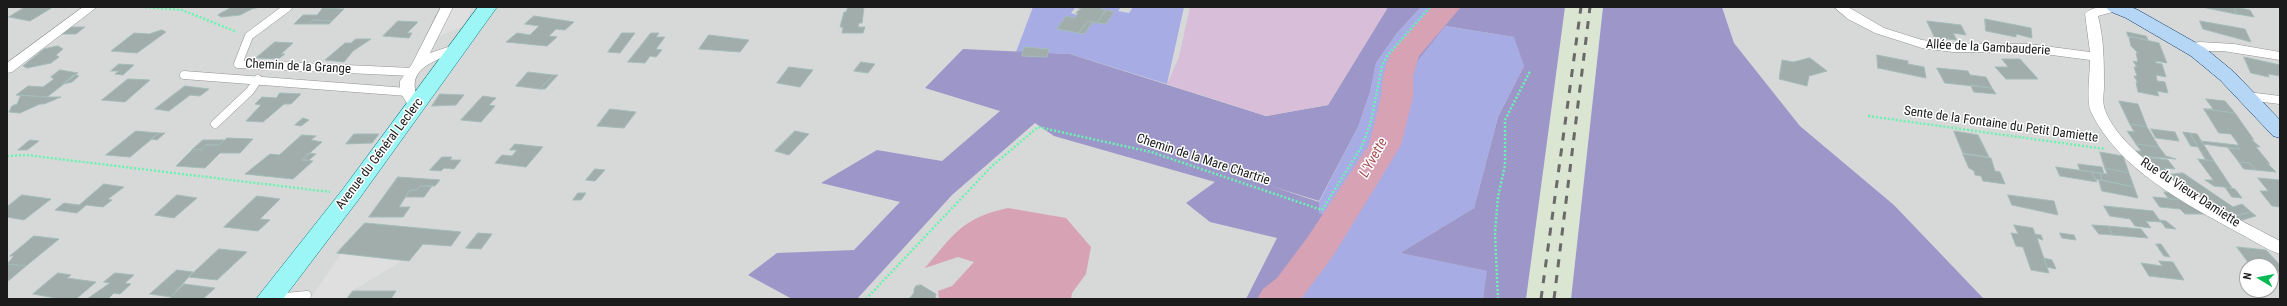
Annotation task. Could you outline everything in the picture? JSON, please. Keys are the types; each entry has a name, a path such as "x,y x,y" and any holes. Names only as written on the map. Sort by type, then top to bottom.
{"main road":[{"name":"Avenue du Général Leclerc","path":"270,299 351,194 412,99 460,47 488,7"}],"street":[{"path":"7,69 91,7"},
{"path":"412,99 407,82 447,7"},
{"name":"Allée de la Gambauderie","path":"1840,7 1854,17 1888,36 1917,44 1953,48 2022,47 2096,57"},
{"path":"2115,7 2132,14 2188,47 2213,64 2280,132"},
{"name":"Rue du Vieux Damiette","path":"2115,7 2091,14 2096,31 2097,110 2112,136 2152,171 2223,217 2280,248"},
{"path":"2188,47 2213,45 2231,46 2280,56"},
{"name":"Chemin de la Grange","path":"415,68 460,47"}],"lane":[{"path":"249,36 288,7"},
{"name":"Chemin de la Grange","path":"249,36 238,64 415,68"},
{"path":"184,74 258,79 412,99"},
{"path":"215,124 250,91 258,79"},
{"path":"2246,96 2280,100"},
{"path":"270,299 307,295"}],"path":[{"path":"145,7 182,10 249,36"},
{"name":"Chemin de la Mare Chartrie","path":"866,299 986,172 1038,127 1150,152 1322,210 1362,146 1371,121 1382,66 1387,56 1430,7"},
{"path":"1498,299 1495,233 1498,197 1505,165 1505,120 1530,71"},
{"name":"Sente de la Fontaine du Petit Damiette","path":"1868,116 2131,153"},
{"path":"7,156 26,155 351,194"}],"shaded area":[{"path":"7,7 1565,7 1526,299 7,299"},
{"path":"452,7 472,7 464,26 439,36"},
{"path":"1033,7 1083,7 1082,9 1075,8 1071,13 1077,15 1075,18 1066,16 1058,29 1084,34 1093,22 1106,24 1114,12 1101,9 1102,7 1121,7 1118,11 1129,13 1133,7 1184,7 1167,84 1070,54 1048,53 1049,49 1024,47 1023,52 1016,52"},
{"path":"1190,7 1388,7 1328,105 1266,116 1167,84 1179,57"},
{"path":"1388,7 1421,7 1397,33 1376,63 1370,92 1358,127 1319,201 1268,185 1319,202 1319,213 1339,217 1385,145 1397,97 1398,76 1405,54 1447,7 1565,7 1526,299 1483,299 1487,271 1400,253 1474,208 1498,117 1524,66 1514,37 1445,26 1413,67 1390,150 1348,216 1322,271 1300,299 1246,299 1277,238 1210,222 1186,203 1215,182 1054,136 1035,123 952,195 857,299 792,299 748,275 777,253 854,250 900,202 821,183 877,150 942,161 1000,111 925,88 963,49 1070,54 1266,116 1328,105"},
{"path":"1421,7 1447,7 1398,76 1397,97 1385,145 1339,217 1319,213 1319,202 1358,127 1370,92 1376,63 1397,33"},
{"path":"1565,7 1603,7 1571,299 1526,299"},
{"path":"1603,7 1722,7 1734,43 1800,126 1894,205 1984,299 1571,299"},
{"path":"1722,7 2280,7 2280,299 1984,299 1894,205 1800,126 1734,43"},
{"path":"1444,26 1515,37 1524,66 1498,117 1474,208 1400,253 1488,271 1483,299 1300,299 1322,271 1348,216 1390,150 1413,67"},
{"path":"1008,208 1066,218 1091,247 1086,274 1072,293 1071,299 939,299 938,291 952,286 974,262 958,257 925,268 952,237 969,222 992,212"},
{"path":"341,254 402,261 350,292 345,299 310,299"}],"building":[{"path":"25,7 53,7 30,21 9,17"},
{"path":"232,7 260,7 240,15 221,17 218,15"},
{"path":"848,7 864,7 862,23 859,23 858,27 865,27 863,33 842,33 843,27 840,27 844,12 846,12"},
{"path":"1083,7 1102,7 1101,9 1106,10 1097,23 1088,21 1079,33 1057,29 1066,16 1075,18 1078,13 1076,13"},
{"path":"2202,7 2234,7 2237,14"},
{"path":"2234,7 2250,10 2254,17 2237,14"},
{"path":"323,8 344,9 332,21 313,20 309,24 294,24 303,15 317,15"},
{"path":"1106,10 1114,12 1106,24 1097,23"},
{"path":"534,16 574,22 565,30 556,29 549,36 557,37 547,46 506,42 517,33 530,35 539,26 525,24"},
{"path":"1985,19 2031,28 2032,38 2016,34 2016,37 1986,31"},
{"path":"313,20 332,21 329,24 309,24"},
{"path":"398,21 418,22 407,33 412,33 409,38 383,36"},
{"path":"1088,21 1093,22 1084,34 1079,33"},
{"path":"1927,21 1961,25 1966,35 1953,33 1957,40 1935,38"},
{"path":"2200,21 2245,29 2251,42 2203,29"},
{"path":"71,27 85,27 76,34 63,34"},
{"path":"162,30 166,32 137,53 111,51 134,33 149,34"},
{"path":"2127,32 2146,36 2148,40 2128,36"},
{"path":"622,33 635,33 620,53 608,52"},
{"path":"651,33 659,33 656,37 665,37 656,49 662,50 656,57 650,56 645,63 628,62"},
{"path":"709,35 749,40 740,52 699,49"},
{"path":"2128,36 2159,43 2167,63 2156,61 2156,63 2162,64 2166,77 2156,75 2157,81 2165,82 2168,93 2157,91 2159,96 2138,92 2136,82 2138,83 2134,76 2137,76 2134,67 2137,67 2133,61 2138,62 2136,53 2138,53 2131,46 2129,37 2131,38"},
{"path":"356,39 371,39 353,51 344,62 325,60 345,43 351,43"},
{"path":"275,42 293,43 281,54 285,54 278,59 256,58"},
{"path":"58,46 63,49 56,55 59,57 51,63 27,68 23,66 44,49"},
{"path":"1024,47 1049,49 1047,57 1022,56"},
{"path":"1877,55 1908,61 1908,64 1924,67 1926,78 1878,68"},
{"path":"2244,57 2280,65 2280,76 2268,74 2269,77 2251,73"},
{"path":"1810,58 1827,71 1809,76 1807,86 1779,79 1782,60 1793,62"},
{"path":"2002,59 2020,59 2038,79 2006,79 1995,67 2008,67"},
{"path":"861,62 875,64 868,73 854,71"},
{"path":"119,64 134,65 123,75 115,74 119,71 111,71"},
{"path":"789,67 813,70 800,87 777,83"},
{"path":"1937,68 1968,71 1970,75 1986,77 1992,88 1945,83"},
{"path":"60,70 78,73 47,97 16,95 28,86 43,87 54,79 51,77"},
{"path":"528,72 553,75 540,89 516,86"},
{"path":"74,75 79,76 72,82 63,84"},
{"path":"553,75 558,75 545,89 540,89"},
{"path":"128,79 150,80 125,102 102,100"},
{"path":"1971,85 1992,88 1996,94 1974,92"},
{"path":"185,86 209,89 200,96 190,95 169,111 155,109"},
{"path":"280,93 301,94 291,104 284,104 263,122 246,121 261,105 255,104 262,97 276,98"},
{"path":"440,94 464,95 456,105 432,106"},
{"path":"21,95 61,97 20,113 9,112 12,106 17,104"},
{"path":"483,96 496,98 489,105 495,106 481,122 461,120"},
{"path":"2206,99 2225,101 2235,113 2204,109 2213,109"},
{"path":"2119,101 2138,104 2147,127 2130,124"},
{"path":"610,109 636,112 624,128 597,126"},
{"path":"2204,109 2235,113 2254,140 2251,139 2260,147 2256,147 2270,164 2267,163 2276,172 2255,170 2250,163 2239,162 2228,148 2240,149 2236,145 2239,145 2231,134 2219,133"},
{"path":"303,118 309,120 301,126 295,125"},
{"path":"2130,124 2147,127 2159,147 2136,144 2127,131 2134,132"},
{"path":"2151,129 2175,132 2179,141 2156,138"},
{"path":"136,131 159,133 130,157 106,155"},
{"path":"795,131 809,134 789,155 775,151"},
{"path":"1954,131 1978,135 1989,157 1963,153"},
{"path":"2183,132 2190,133 2198,147 2191,146"},
{"path":"159,133 165,133 157,140 151,139"},
{"path":"2190,133 2197,134 2214,161 2206,160"},
{"path":"354,134 379,134 372,143 346,144"},
{"path":"302,135 316,136 311,140 322,142 302,160 313,161 293,179 245,174 270,154 279,155"},
{"path":"227,138 253,139 240,153 220,153 205,168 176,166 193,149 201,150 206,145 219,145"},
{"path":"30,140 39,141 27,150 18,150"},
{"path":"203,140 224,140 219,145 206,145 201,150 193,149"},
{"path":"2201,141 2236,145 2240,149 2203,144"},
{"path":"515,144 543,147 526,167 495,163 502,155 512,156 517,150 510,150"},
{"path":"2136,144 2159,147 2166,156 2176,159 2139,156 2136,151 2141,151"},
{"path":"2100,152 2123,156 2129,173 2105,168"},
{"path":"309,153 316,154 309,160 302,160"},
{"path":"1963,154 1991,158 1995,171 2000,172 2005,184 1983,181 1981,176 1975,175 1974,171 1969,168"},
{"path":"2138,156 2168,160 2175,169 2164,168 2166,170 2156,170"},
{"path":"442,157 452,157 450,160 461,160 454,169 444,168 441,171 430,170"},
{"path":"2198,159 2214,161 2232,188 2214,186 2205,180 2213,180"},
{"path":"2239,162 2250,163 2255,170 2244,169"},
{"path":"2078,164 2102,167 2104,174 2080,170"},
{"path":"2056,167 2092,172 2097,182 2060,176"},
{"path":"2105,168 2129,173 2134,187 2102,180 2100,173 2107,174"},
{"path":"595,169 605,170 595,181 586,180"},
{"path":"2092,172 2100,173 2102,180 2095,179"},
{"path":"2183,173 2233,207 2242,204 2251,212 2233,217 2224,211 2222,212 2167,175"},
{"path":"398,177 440,180 435,186 420,186 417,190 410,190 399,207 410,207 403,217 369,217"},
{"path":"2258,178 2280,180 2280,207 2272,206 2260,191 2268,191"},
{"path":"2099,180 2134,187 2138,198 2102,191"},
{"path":"104,184 124,187 108,199 112,200 103,207 86,205 77,213 55,210 64,203 79,205"},
{"path":"420,186 432,186 424,197 405,197 410,190 417,190"},
{"path":"2225,187 2235,189 2242,198 2232,197"},
{"path":"2164,192 2177,193 2187,200 2169,199"},
{"path":"578,193 586,193 581,200 573,200"},
{"path":"22,195 51,199 24,220 7,217 7,207"},
{"path":"177,195 197,198 174,218 155,215"},
{"path":"2008,195 2054,201 2058,215 2012,205"},
{"path":"257,196 280,199 260,219 270,220 258,231 224,227"},
{"path":"2153,197 2187,200 2208,214 2185,214 2180,209 2160,207"},
{"path":"2104,206 2153,211 2161,222 2146,221 2151,228 2135,226 2130,219 2110,216"},
{"path":"2251,212 2256,216 2239,221 2233,217"},
{"path":"2160,220 2166,221 2176,229 2166,228"},
{"path":"365,223 461,232 451,246 423,244 409,261 337,253"},
{"path":"2014,225 2033,228 2035,234 2041,235 2043,240 2037,238 2049,273 2031,270 2023,247 2016,246 2011,233 2018,234"},
{"path":"2092,225 2108,226 2113,235 2099,234"},
{"path":"2108,226 2141,229 2148,238 2113,235"},
{"path":"478,233 492,234 481,249 466,248"},
{"path":"2060,233 2074,235 2076,240 2062,238"},
{"path":"34,236 59,239 26,266 7,264 14,256 10,256"},
{"path":"2156,244 2161,244 2170,257 2164,256"},
{"path":"2237,247 2266,250 2273,258 2245,258"},
{"path":"219,249 247,252 217,280 189,277"},
{"path":"2044,258 2052,260 2056,269 2047,267"},
{"path":"2159,261 2173,262 2184,280 2149,276 2141,263 2162,266"},
{"path":"7,264 26,266 7,282"},
{"path":"177,270 193,272 171,297 150,294"},
{"path":"58,273 71,275 67,278 96,282 76,299 61,299 33,294"},
{"path":"115,273 134,275 125,283 131,284 120,294 114,293 108,299 87,299 110,283 104,282"},
{"path":"184,284 215,288 203,299 169,299"},
{"path":"921,285 936,294 935,299 909,299 914,293 916,286"},
{"path":"353,291 396,291 391,299 347,299"}],"waterway":[{"name":"L'Yvette","path":"1276,299 1290,287 1320,247 1385,145 1397,97 1398,76 1405,54 1447,7"}],"railway":[{"path":"1541,299 1581,7"},
{"path":"1554,299 1590,7"}]}
